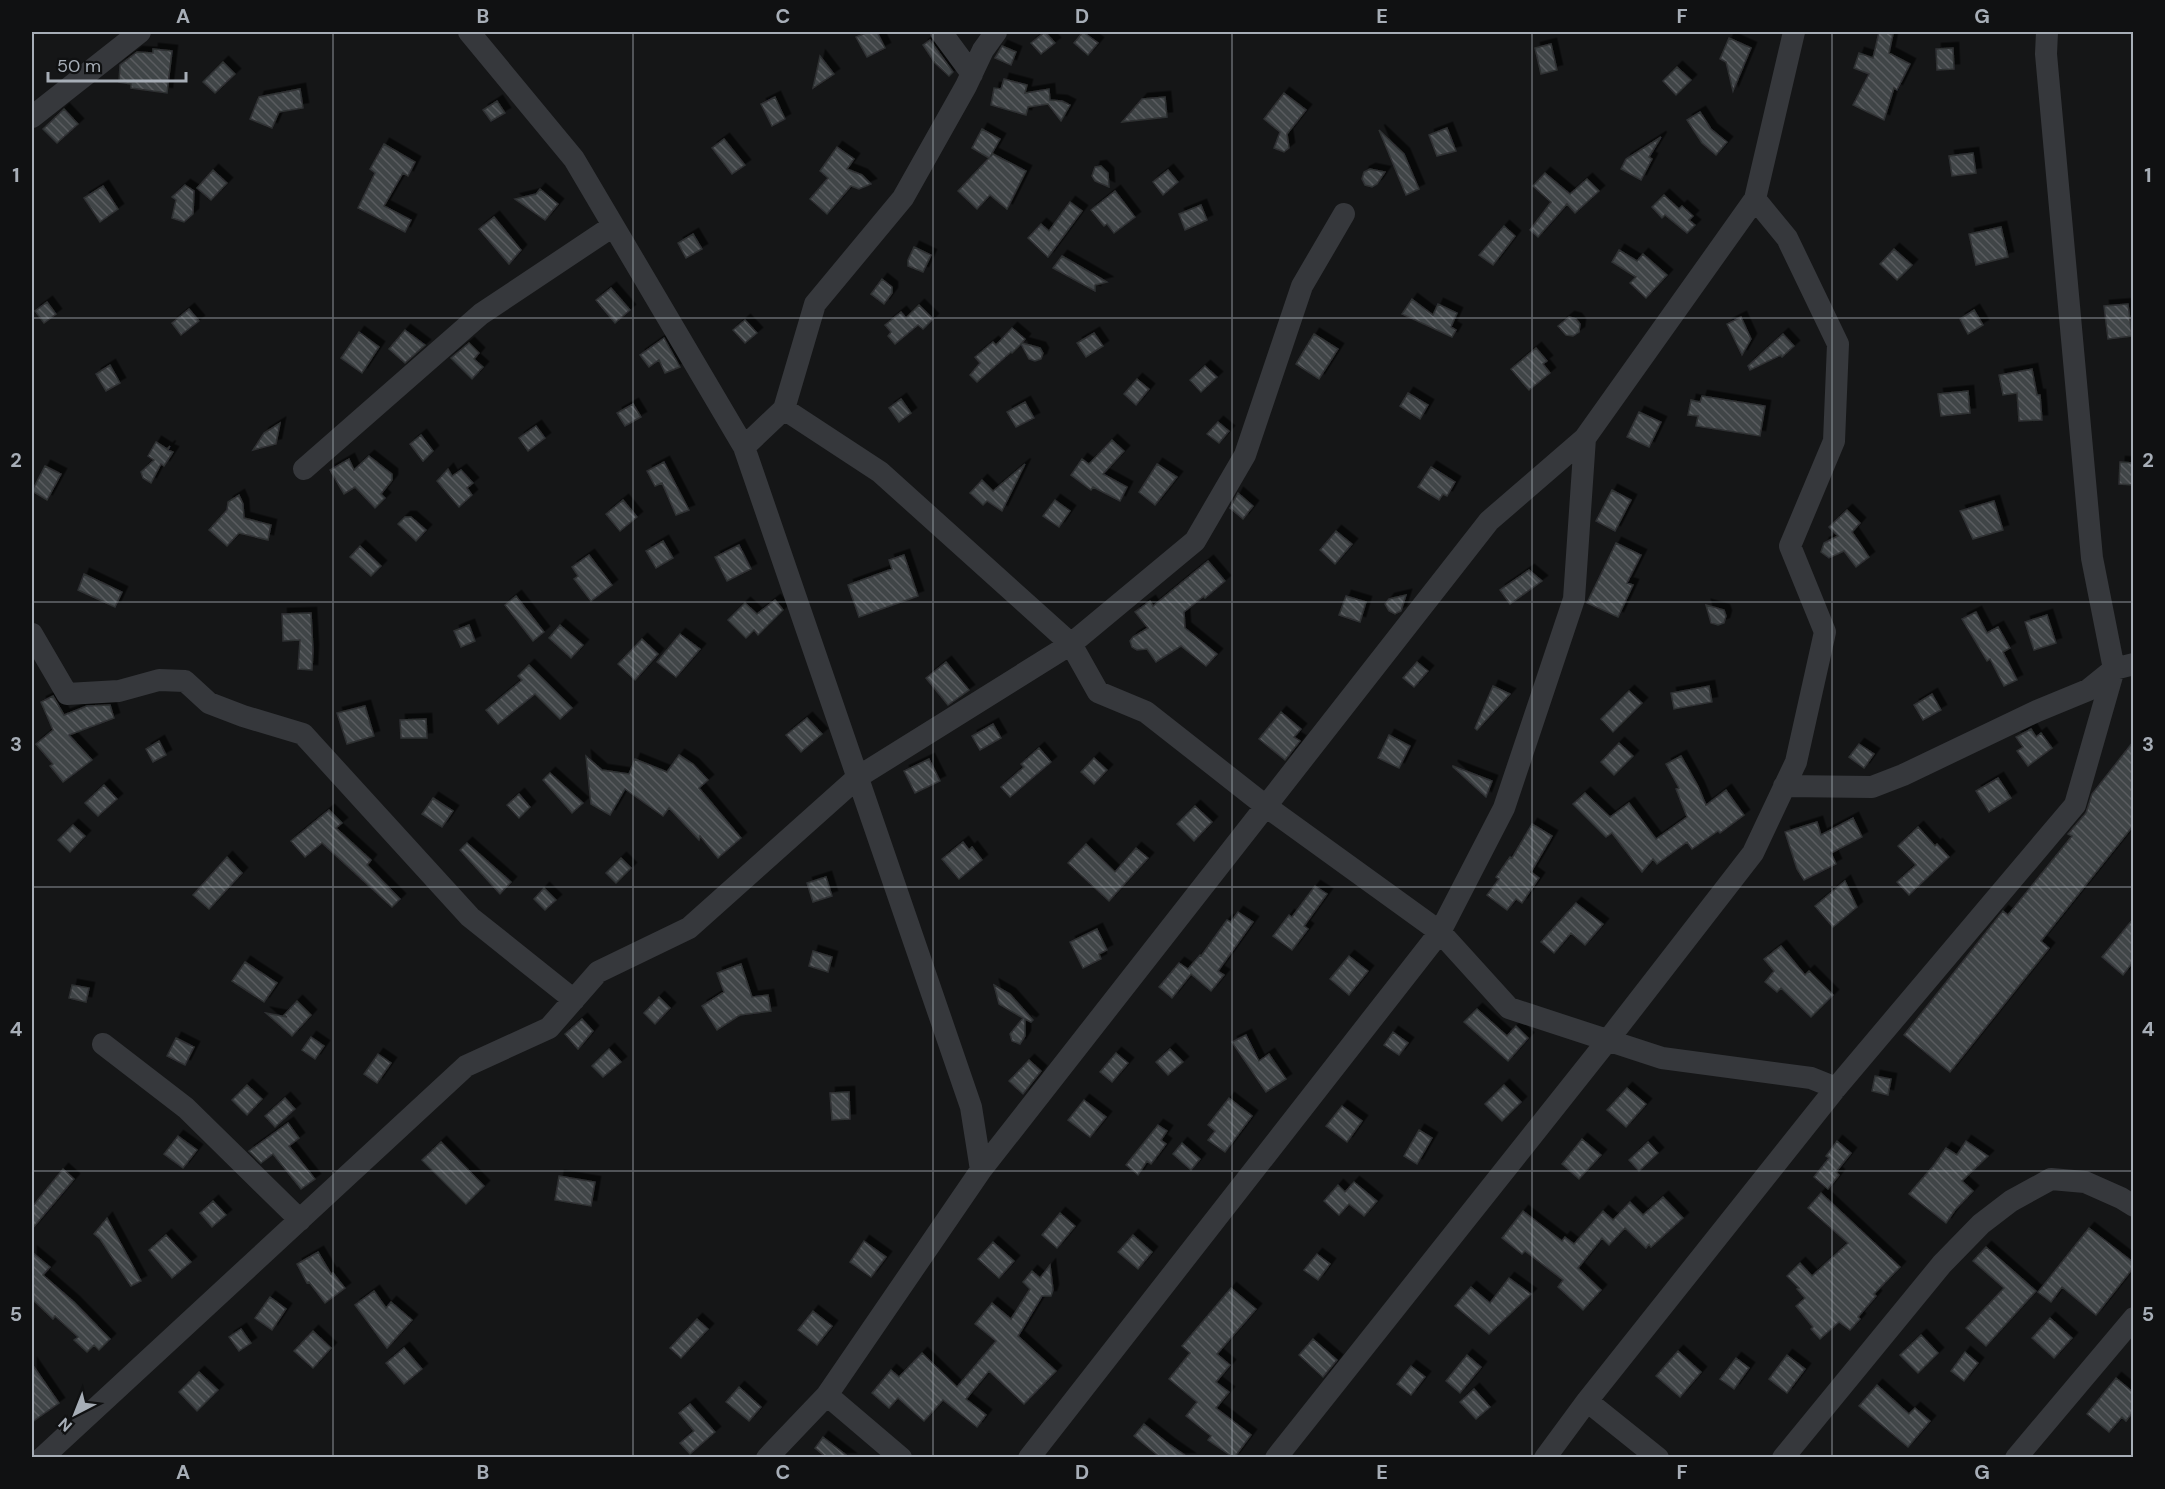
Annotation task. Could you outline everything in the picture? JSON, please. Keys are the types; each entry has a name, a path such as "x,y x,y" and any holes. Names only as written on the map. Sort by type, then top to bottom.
{"street":[{"path":"32,117 140,32"},
{"path":"469,32 574,159 744,447 971,1107 981,1170"},
{"path":"941,32 972,74"},
{"path":"744,447 784,409 815,304 903,198 983,50 996,32"},
{"path":"768,1458 827,1395 981,1170 1489,521 1585,438 1755,199 1794,32"},
{"path":"1545,1458 1587,1401 1836,1088 2075,805 2124,666 2092,558 2046,54 2047,32"},
{"path":"1276,1458 1608,1040 1753,853 1796,762 1825,632 1790,546 1834,441 1838,344 1787,238 1755,199"},
{"path":"42,1458 466,1066 549,1028 598,972 689,928 858,777 1071,644 1195,541 1245,455 1302,286 1344,214"},
{"path":"304,469 481,314 613,226"},
{"path":"784,409 880,472 1071,644 1098,692 1146,712 1267,807 1440,932 1509,1008 1662,1058 1811,1078 1836,1088"},
{"path":"1029,1458 1440,932 1504,808 1574,599 1585,438"},
{"path":"32,634 67,694 119,691 159,680 185,681 209,703 303,734 470,917 574,1000"},
{"path":"1784,786 1872,787 2088,690 2124,666"},
{"path":"103,1044 186,1108 300,1220"},
{"path":"1783,1458 1942,1264 1981,1224 2011,1201 2051,1179 2085,1182 2133,1206"},
{"path":"2016,1458 2133,1318"},
{"path":"827,1395 901,1458"},
{"path":"1587,1401 1658,1458"}],"building":[{"path":"868,32 877,32 885,48 867,57 856,37"},
{"path":"1045,32 1055,43 1041,54 1031,43"},
{"path":"1083,32 1098,43 1088,55 1074,43"},
{"path":"1879,32 1893,34 1889,53 1910,64 1897,90 1894,88 1884,120 1853,105 1869,74 1854,68 1859,53 1873,58"},
{"path":"1729,38 1751,48 1733,91 1726,62 1720,59"},
{"path":"930,40 953,72 949,76 935,63 923,45"},
{"path":"1551,44 1557,70 1541,74 1535,48"},
{"path":"1002,46 1016,52 1011,65 995,58"},
{"path":"1953,48 1954,69 1937,70 1936,49"},
{"path":"153,49 172,51 167,93 131,88 131,84 119,82 120,65 137,52 153,53"},
{"path":"820,56 834,74 813,88"},
{"path":"223,62 235,74 215,93 203,82"},
{"path":"1677,67 1691,80 1676,95 1663,81"},
{"path":"1004,79 1027,85 1025,93 1049,89 1050,100 1062,101 1070,105 1061,121 1048,104 1028,107 1026,115 991,105 994,88 1001,89"},
{"path":"300,89 303,108 279,112 272,128 250,119 259,97"},
{"path":"1284,93 1306,110 1287,134 1289,148 1284,152 1274,148 1280,132 1264,119"},
{"path":"775,97 785,119 772,126 761,104"},
{"path":"1165,97 1167,117 1122,122 1142,99"},
{"path":"497,101 505,113 491,121 483,110"},
{"path":"64,109 78,124 57,143 43,129"},
{"path":"1700,112 1711,129 1727,142 1716,155 1702,143 1687,120"},
{"path":"1447,128 1456,151 1437,156 1429,135"},
{"path":"982,129 1000,139 990,157 993,154 1026,171 1007,209 990,195 977,209 958,191 989,158 972,148"},
{"path":"1379,130 1404,154 1419,189 1406,195"},
{"path":"1661,137 1649,157 1652,159 1641,180 1621,169 1626,159"},
{"path":"724,139 745,165 732,174 712,148"},
{"path":"384,144 415,162 408,176 403,173 384,206 411,220 405,232 358,208 375,173 370,169"},
{"path":"837,147 854,159 847,169 862,175 871,184 859,189 851,186 827,214 810,199 828,178 820,171"},
{"path":"1973,153 1976,173 1952,176 1949,156"},
{"path":"1101,166 1108,173 1109,187 1095,181 1092,176 1095,167"},
{"path":"1370,169 1385,172 1377,184 1372,187 1365,185 1362,179 1364,172"},
{"path":"213,170 227,183 211,200 197,188"},
{"path":"1168,170 1178,182 1163,195 1153,182"},
{"path":"1545,173 1570,194 1587,179 1599,191 1575,213 1567,204 1538,237 1530,230 1551,202 1533,186"},
{"path":"185,185 194,191 193,214 184,222 172,218 176,200 172,197"},
{"path":"103,186 118,209 100,222 84,198"},
{"path":"540,189 558,204 545,220 515,199 536,194"},
{"path":"1115,191 1135,217 1114,233 1107,224 1104,226 1091,210"},
{"path":"1664,195 1679,209 1682,206 1693,216 1689,220 1695,225 1687,233 1665,215 1662,218 1652,207"},
{"path":"1070,202 1082,211 1048,257 1028,238 1041,224 1049,231"},
{"path":"1201,205 1207,220 1185,230 1179,214"},
{"path":"494,217 521,250 509,264 479,229"},
{"path":"1504,226 1515,236 1493,265 1479,255"},
{"path":"2001,227 2008,257 1976,265 1969,234"},
{"path":"693,234 702,249 686,258 678,243"},
{"path":"914,247 931,255 923,272 908,266 908,260"},
{"path":"1894,249 1912,265 1897,280 1880,264"},
{"path":"1619,250 1637,261 1643,254 1667,275 1646,298 1630,283 1636,277 1612,262"},
{"path":"1062,256 1107,282 1095,285 1095,291 1053,268"},
{"path":"882,279 892,287 892,293 884,304 871,294"},
{"path":"611,288 630,310 615,323 596,300"},
{"path":"1412,299 1433,315 1438,304 1457,313 1451,327 1456,330 1452,337 1402,314"},
{"path":"47,302 56,314 44,323 35,311"},
{"path":"2128,304 2132,336 2108,339 2104,306"},
{"path":"919,305 933,319 923,329 918,325 895,344 888,336 891,332 885,325 901,312 906,318"},
{"path":"189,309 199,321 181,335 172,323"},
{"path":"1974,310 1983,325 1968,334 1960,319"},
{"path":"1569,317 1576,319 1580,324 1579,332 1573,336 1566,335 1558,326"},
{"path":"1741,317 1751,339 1742,355 1727,324"},
{"path":"745,320 757,333 745,343 733,330"},
{"path":"1012,328 1025,339 1022,343 1040,348 1043,353 1041,359 1035,361 1029,359 1021,344 977,382 970,375 980,363 975,357 993,342 996,345"},
{"path":"405,330 425,345 405,363 389,349"},
{"path":"359,332 379,347 362,373 341,358"},
{"path":"1094,333 1103,346 1086,357 1077,343"},
{"path":"1314,334 1338,349 1319,379 1296,364"},
{"path":"1783,334 1794,346 1782,357 1781,355 1750,370 1748,366"},
{"path":"664,338 680,367 665,373 659,360 649,367 640,355"},
{"path":"469,343 479,353 474,359 483,367 472,379 451,358"},
{"path":"1536,348 1547,361 1543,364 1550,373 1529,390 1511,369"},
{"path":"110,365 120,383 106,391 96,374"},
{"path":"1205,366 1217,377 1201,392 1190,380"},
{"path":"2032,369 2037,395 2040,395 2042,420 2019,421 2017,393 2003,395 1999,375"},
{"path":"1137,379 1149,389 1136,405 1124,394"},
{"path":"1968,391 1970,413 1941,416 1938,394"},
{"path":"1408,393 1428,405 1420,419 1400,406"},
{"path":"1702,396 1765,406 1760,436 1696,426 1698,416 1688,415 1691,400 1700,402"},
{"path":"901,399 911,413 899,422 889,408"},
{"path":"1025,402 1034,418 1016,427 1007,412"},
{"path":"633,404 641,417 625,426 617,413"},
{"path":"1639,412 1661,422 1649,447 1627,437"},
{"path":"1218,422 1229,431 1219,443 1207,434"},
{"path":"280,423 276,444 253,450 264,433"},
{"path":"536,426 545,438 528,451 519,438"},
{"path":"421,435 433,451 423,461 410,444"},
{"path":"1112,440 1124,451 1103,474 1127,487 1120,501 1093,487 1091,490 1071,475 1082,459 1089,464"},
{"path":"156,442 167,449 170,446 168,450 173,452 164,466 161,464 151,483 143,478 141,472 154,460 148,456"},
{"path":"369,456 392,474 392,480 381,494 385,498 375,508 355,487 344,494 330,470 349,459 354,470"},
{"path":"664,462 689,510 676,515 662,483 655,486 647,471"},
{"path":"2120,462 2133,463 2133,485 2119,484"},
{"path":"1025,464 1002,511 987,501 983,505 970,493 982,480 993,491"},
{"path":"1157,464 1177,477 1155,505 1139,492"},
{"path":"45,466 61,474 47,500 32,491"},
{"path":"1431,467 1455,482 1447,496 1443,494 1439,500 1418,487"},
{"path":"448,469 452,476 461,470 473,483 467,488 472,495 459,507 437,481"},
{"path":"1612,490 1631,500 1615,531 1596,521"},
{"path":"1238,493 1253,506 1243,519 1230,508"},
{"path":"239,495 243,504 244,518 271,525 268,540 239,533 227,546 209,530 227,510 228,502"},
{"path":"623,500 637,517 620,531 606,514"},
{"path":"1055,500 1070,511 1059,527 1043,516"},
{"path":"1994,501 2003,530 1973,539 1960,511"},
{"path":"1847,510 1860,523 1852,532 1869,557 1856,567 1844,551 1829,558 1821,552 1824,543 1838,536 1829,527"},
{"path":"405,517 411,517 426,530 416,541 398,524"},
{"path":"1336,531 1352,544 1335,564 1320,550"},
{"path":"663,541 673,558 656,568 646,551"},
{"path":"1616,543 1641,555 1627,583 1633,585 1618,617 1587,603"},
{"path":"739,545 751,569 727,581 715,557"},
{"path":"360,546 381,566 371,576 350,557"},
{"path":"589,555 612,585 591,601 574,579 578,576 572,567"},
{"path":"904,555 918,596 859,617 848,585 892,569 889,560"},
{"path":"1208,561 1225,581 1184,612 1185,628 1217,654 1206,666 1181,646 1156,662 1147,649 1137,650 1132,647 1130,641 1133,637 1148,628 1135,612 1150,601 1153,606"},
{"path":"1529,570 1542,581 1510,604 1500,590"},
{"path":"84,574 122,592 115,607 78,590"},
{"path":"1406,595 1401,611 1395,614 1389,611 1385,604 1389,599"},
{"path":"516,596 544,632 533,641 505,605"},
{"path":"1346,596 1366,602 1360,622 1339,615"},
{"path":"775,600 783,610 758,635 754,630 746,638 728,620 745,603 757,614"},
{"path":"1706,605 1724,610 1726,616 1724,623 1718,625 1711,623"},
{"path":"1976,612 1987,633 1998,627 2010,648 2003,652 2017,680 2004,686 1990,659 1987,661 1962,619"},
{"path":"311,613 312,670 298,669 300,640 283,641 282,614"},
{"path":"2047,615 2056,643 2034,650 2025,622"},
{"path":"469,625 475,641 461,647 454,631"},
{"path":"560,625 583,645 571,658 549,638"},
{"path":"680,634 700,649 676,677 657,662"},
{"path":"642,639 658,654 635,680 618,664"},
{"path":"946,662 969,690 948,705 926,678"},
{"path":"1417,662 1428,671 1414,687 1403,678"},
{"path":"529,665 572,708 560,719 535,694 498,724 486,710 522,680 518,676"},
{"path":"1493,686 1510,694 1477,730 1475,728"},
{"path":"1709,686 1712,702 1674,709 1671,693"},
{"path":"1629,691 1642,703 1613,732 1601,719"},
{"path":"1932,694 1941,710 1923,720 1914,705"},
{"path":"53,696 64,715 87,706 110,705 114,718 69,735 92,760 63,782 50,766 53,764 36,744 53,730 41,702"},
{"path":"365,706 374,736 347,744 337,713"},
{"path":"1281,712 1301,729 1294,737 1300,741 1285,760 1259,739"},
{"path":"807,718 822,734 801,752 786,735"},
{"path":"426,719 427,738 401,738 400,720"},
{"path":"993,724 1001,738 980,750 972,736"},
{"path":"2031,729 2036,737 2041,733 2052,748 2028,766 2017,751 2023,747 2016,737"},
{"path":"1389,735 1410,746 1399,768 1378,758"},
{"path":"159,741 166,755 153,762 146,749"},
{"path":"2133,742 2133,826 2041,941 2049,948 1950,1072 1904,1035 2003,911 2008,915 2072,836 2068,834 2086,813 2092,794"},
{"path":"1619,743 1633,756 1614,775 1601,762"},
{"path":"1859,744 1874,754 1864,768 1849,757"},
{"path":"1039,748 1051,762 1010,797 1001,787 1024,767 1021,764"},
{"path":"679,755 693,764 708,780 699,788 741,838 718,858 700,836 699,840 669,808 663,816 625,789 610,815 591,804 586,756 602,770 629,774 635,759 667,772"},
{"path":"1681,756 1706,805 1726,790 1744,815 1720,833 1718,831 1692,849 1687,842 1657,864 1653,859 1642,872 1612,833 1606,837 1573,804 1585,793 1610,817 1629,803 1656,839 1687,817 1676,789 1679,788 1666,764"},
{"path":"1094,758 1107,770 1094,784 1081,772"},
{"path":"929,759 940,781 915,793 904,771"},
{"path":"1453,767 1492,781 1486,797"},
{"path":"550,773 583,803 572,813 543,780"},
{"path":"1998,778 2011,798 1989,812 1976,791"},
{"path":"104,785 117,799 98,816 85,803"},
{"path":"519,794 530,807 519,818 507,805"},
{"path":"433,798 453,811 442,827 422,814"},
{"path":"1195,806 1212,822 1194,841 1177,824"},
{"path":"329,810 342,823 336,828 371,860 367,865 400,899 392,907 322,843 305,857 291,841"},
{"path":"1853,818 1862,837 1831,853 1836,864 1804,880 1797,869 1785,832 1817,822 1821,835"},
{"path":"1532,824 1552,836 1531,872 1539,878 1522,903 1516,899 1507,910 1487,895 1499,879 1496,877 1510,857 1512,858"},
{"path":"73,825 85,836 70,852 58,840"},
{"path":"1918,827 1935,846 1937,844 1949,857 1909,895 1897,882 1916,865 1898,846"},
{"path":"963,842 969,850 972,847 982,860 959,879 942,859"},
{"path":"467,843 511,882 500,894 460,850"},
{"path":"1086,844 1115,872 1136,848 1148,858 1109,901 1068,863"},
{"path":"227,857 242,873 209,909 193,895"},
{"path":"621,858 631,868 616,883 606,873"},
{"path":"826,877 832,896 813,902 807,883"},
{"path":"1845,881 1857,907 1833,927 1815,906"},
{"path":"1315,886 1327,894 1304,926 1308,929 1292,950 1273,936 1289,915 1292,917"},
{"path":"544,888 556,900 545,910 534,899"},
{"path":"1576,903 1603,924 1585,945 1571,933 1554,953 1541,942"},
{"path":"1238,912 1253,922 1218,971 1224,975 1211,991 1191,974 1172,998 1159,987 1179,963 1188,969 1201,956 1227,920 1231,922"},
{"path":"2133,919 2133,962 2123,975 2102,957"},
{"path":"1097,929 1107,950 1099,954 1101,959 1083,968 1070,942"},
{"path":"1781,946 1805,975 1809,971 1833,995 1811,1017 1781,988 1777,992 1765,982 1774,971 1764,959"},
{"path":"813,951 832,957 828,972 809,966"},
{"path":"1349,956 1368,971 1349,995 1330,979"},
{"path":"245,962 277,983 264,1002 232,981"},
{"path":"741,964 752,997 768,995 771,1011 740,1015 717,1030 702,1006 724,992 717,973"},
{"path":"72,985 89,988 86,1002 69,998"},
{"path":"994,985 1010,994 1033,1020 1031,1022 1025,1019 1025,1036 1020,1044 1012,1041 1010,1034 1023,1018 999,1004"},
{"path":"659,997 670,1008 655,1024 644,1013"},
{"path":"297,1001 311,1015 292,1036 266,1013 287,1017 284,1015"},
{"path":"1477,1009 1507,1036 1516,1026 1528,1038 1508,1061 1464,1022"},
{"path":"582,1019 593,1031 578,1049 565,1034"},
{"path":"1393,1032 1408,1043 1399,1055 1384,1045"},
{"path":"1246,1035 1259,1061 1269,1054 1286,1079 1266,1092 1232,1042"},
{"path":"311,1037 324,1046 315,1059 302,1050"},
{"path":"176,1038 194,1047 185,1065 167,1056"},
{"path":"609,1049 621,1062 603,1077 592,1066"},
{"path":"1170,1049 1183,1062 1168,1075 1156,1062"},
{"path":"1116,1053 1128,1063 1112,1082 1100,1072"},
{"path":"378,1054 391,1063 377,1083 364,1074"},
{"path":"1029,1060 1041,1071 1023,1094 1009,1081"},
{"path":"1875,1076 1891,1079 1888,1095 1872,1091"},
{"path":"247,1085 262,1099 247,1115 232,1100"},
{"path":"1504,1085 1521,1102 1502,1121 1485,1104"},
{"path":"1627,1088 1646,1104 1626,1127 1607,1110"},
{"path":"849,1092 850,1119 832,1120 830,1093"},
{"path":"285,1098 295,1109 275,1127 265,1116"},
{"path":"1229,1098 1252,1116 1225,1152 1208,1140 1215,1131 1208,1125"},
{"path":"1084,1100 1106,1117 1090,1137 1068,1120"},
{"path":"1342,1106 1362,1121 1347,1142 1326,1126"},
{"path":"288,1123 299,1138 289,1146 315,1179 301,1189 273,1154 261,1163 249,1151"},
{"path":"1158,1125 1167,1131 1161,1140 1166,1144 1151,1164 1147,1161 1138,1175 1126,1165"},
{"path":"1419,1130 1432,1138 1417,1164 1404,1156"},
{"path":"178,1136 197,1150 183,1168 164,1154"},
{"path":"1582,1139 1601,1155 1579,1179 1562,1164"},
{"path":"1837,1141 1851,1153 1836,1172 1839,1175 1828,1189 1814,1177 1829,1158 1826,1156"},
{"path":"1966,1141 1988,1156 1962,1181 1973,1191 1946,1223 1909,1194 1946,1148 1957,1155"},
{"path":"441,1142 484,1186 466,1204 422,1160"},
{"path":"1648,1142 1658,1153 1639,1171 1629,1160"},
{"path":"1182,1143 1200,1159 1191,1170 1173,1154"},
{"path":"63,1169 74,1179 32,1229 32,1207"},
{"path":"559,1176 595,1182 591,1206 555,1200"},
{"path":"1354,1182 1377,1201 1364,1216 1349,1204 1339,1215 1324,1201 1338,1185 1345,1192"},
{"path":"1821,1193 1900,1267 1874,1294 1876,1296 1850,1330 1839,1322 1820,1339 1796,1306 1805,1298 1787,1276 1800,1263 1812,1276 1848,1243 1808,1208"},
{"path":"1663,1197 1683,1218 1651,1247 1649,1244 1646,1248 1625,1228 1609,1245 1602,1238 1578,1268 1601,1290 1583,1310 1558,1287 1563,1280 1525,1251 1522,1254 1502,1238 1523,1211 1562,1241 1565,1237 1574,1244 1603,1211 1613,1220 1630,1202 1643,1215"},
{"path":"213,1201 226,1215 212,1227 200,1213"},
{"path":"1060,1213 1075,1226 1057,1248 1042,1235"},
{"path":"107,1218 141,1281 131,1286 100,1239 94,1234"},
{"path":"2089,1228 2133,1262 2133,1268 2096,1315 2062,1287 2051,1302 2038,1292"},
{"path":"166,1235 191,1262 172,1278 149,1250"},
{"path":"1133,1235 1152,1252 1138,1269 1118,1252"},
{"path":"864,1241 886,1257 871,1277 850,1262"},
{"path":"993,1242 1014,1261 999,1278 978,1259"},
{"path":"1986,1247 2036,1291 1986,1346 1966,1328 2004,1288 1973,1261"},
{"path":"32,1252 50,1267 43,1275 74,1302 110,1339 99,1350 94,1345 87,1352 74,1340 78,1337 55,1316 53,1319 32,1299"},
{"path":"318,1252 331,1274 333,1273 345,1288 325,1303 309,1282 307,1283 297,1264"},
{"path":"1317,1254 1330,1264 1318,1280 1304,1270"},
{"path":"1050,1265 1053,1290 1051,1296 1042,1296 1018,1336 1056,1371 1024,1404 989,1371 966,1399 986,1415 977,1427 943,1400 924,1421 898,1398 889,1408 872,1393 891,1370 899,1377 922,1353 957,1387 996,1341 975,1324 992,1303 1011,1319 1030,1289 1023,1282 1032,1271 1040,1278"},
{"path":"1509,1278 1531,1294 1489,1334 1455,1306 1471,1287 1490,1303"},
{"path":"1231,1288 1256,1309 1217,1354 1230,1365 1216,1382 1229,1392 1216,1408 1251,1435 1234,1458 1208,1440 1211,1436 1186,1416 1197,1402 1169,1379 1190,1353 1182,1346"},
{"path":"374,1291 386,1308 391,1302 412,1320 387,1348 355,1305"},
{"path":"270,1297 286,1309 272,1330 255,1318"},
{"path":"813,1311 832,1326 817,1345 798,1330"},
{"path":"2050,1318 2072,1338 2054,1358 2032,1338"},
{"path":"697,1319 708,1329 681,1358 670,1348"},
{"path":"241,1329 251,1343 239,1351 229,1337"},
{"path":"313,1331 331,1348 313,1368 294,1351"},
{"path":"1921,1335 1938,1353 1918,1373 1900,1355"},
{"path":"1313,1339 1337,1360 1323,1377 1299,1355"},
{"path":"404,1348 422,1369 404,1384 386,1363"},
{"path":"1678,1351 1701,1372 1680,1397 1656,1376"},
{"path":"1965,1352 1978,1363 1964,1381 1951,1371"},
{"path":"1467,1355 1481,1367 1460,1393 1446,1381"},
{"path":"1787,1355 1805,1369 1787,1393 1769,1379"},
{"path":"1736,1358 1749,1368 1734,1389 1720,1379"},
{"path":"32,1364 59,1403 32,1422"},
{"path":"1411,1366 1425,1377 1411,1395 1397,1384"},
{"path":"199,1372 218,1390 197,1411 179,1392"},
{"path":"2116,1378 2133,1392 2133,1412 2126,1421 2122,1417 2109,1432 2087,1414"},
{"path":"1877,1385 1909,1414 1915,1408 1930,1421 1908,1447 1859,1406"},
{"path":"739,1387 761,1407 749,1421 726,1402"},
{"path":"1474,1389 1490,1407 1476,1419 1460,1402"},
{"path":"690,1404 715,1432 690,1454 680,1443 694,1431 679,1413"},
{"path":"1144,1424 1189,1458 1161,1458 1134,1436"},
{"path":"823,1437 850,1458 827,1458 815,1448"}]}
